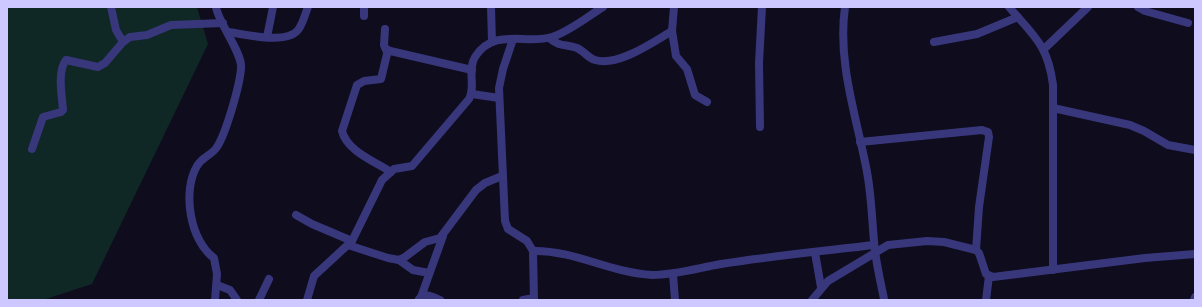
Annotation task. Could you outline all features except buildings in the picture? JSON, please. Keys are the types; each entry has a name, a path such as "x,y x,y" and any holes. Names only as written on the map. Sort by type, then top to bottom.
{"street":[{"path":"111,7 116,30 123,42"},
{"path":"215,300 217,274 214,258 206,252 199,241 190,215 190,197 194,172 201,160 217,147 238,86 242,66 228,32 217,16 216,7"},
{"path":"267,37 273,7"},
{"path":"228,32 281,38 294,34 299,30 308,7"},
{"path":"364,7 364,16"},
{"path":"491,7 492,42"},
{"path":"306,300 314,276 350,243 377,188 391,172 412,166 464,106 472,94 472,70 476,57 492,42 513,39 549,38 561,33 603,7"},
{"path":"674,7 672,31 677,58 687,69 695,95 707,102"},
{"path":"760,127 759,81 762,7"},
{"path":"845,7 842,38 844,58 867,173 875,249 884,299"},
{"path":"1009,7 1044,49 1051,71 1053,108 1053,270"},
{"path":"1044,49 1088,7"},
{"path":"1138,7 1145,11 1188,24"},
{"path":"934,42 977,34 1018,17"},
{"path":"32,149 43,117 61,112 63,110 60,88 64,61 70,60 93,67 100,67 123,42 130,37 147,35 171,25 223,23"},
{"path":"385,29 384,47 388,50 472,70"},
{"path":"549,38 559,45 579,49 593,59 606,61 640,50 672,31"},
{"path":"513,39 500,79 499,98 502,176 506,226 510,231 527,240 533,251 534,299 523,300"},
{"path":"388,50 381,79 364,81 357,85 342,131 343,136 352,147 391,172"},
{"path":"472,94 499,98"},
{"path":"1053,108 1130,125 1144,131 1168,145 1195,150"},
{"path":"860,142 982,130 988,132 989,137 980,197 976,250"},
{"path":"399,260 425,242 439,239 476,190 485,183 502,176"},
{"path":"296,215 350,243 388,258 399,260 413,270 429,273"},
{"path":"420,299 444,233"},
{"path":"533,251 558,252 631,272 653,275 673,274 721,264 815,252 875,249 888,245 927,241 944,242 976,250 979,253 988,276 986,300"},
{"path":"812,300 821,287 875,249"},
{"path":"815,252 821,287"},
{"path":"988,276 1000,277 1145,258 1195,254"},
{"path":"673,274 674,300"},
{"path":"259,300 269,279"},
{"path":"217,285 230,290 237,300"},
{"path":"420,299 427,296 440,300"}],"green space":[{"path":"7,7 197,7 208,44 92,284 43,300 7,300"}]}
